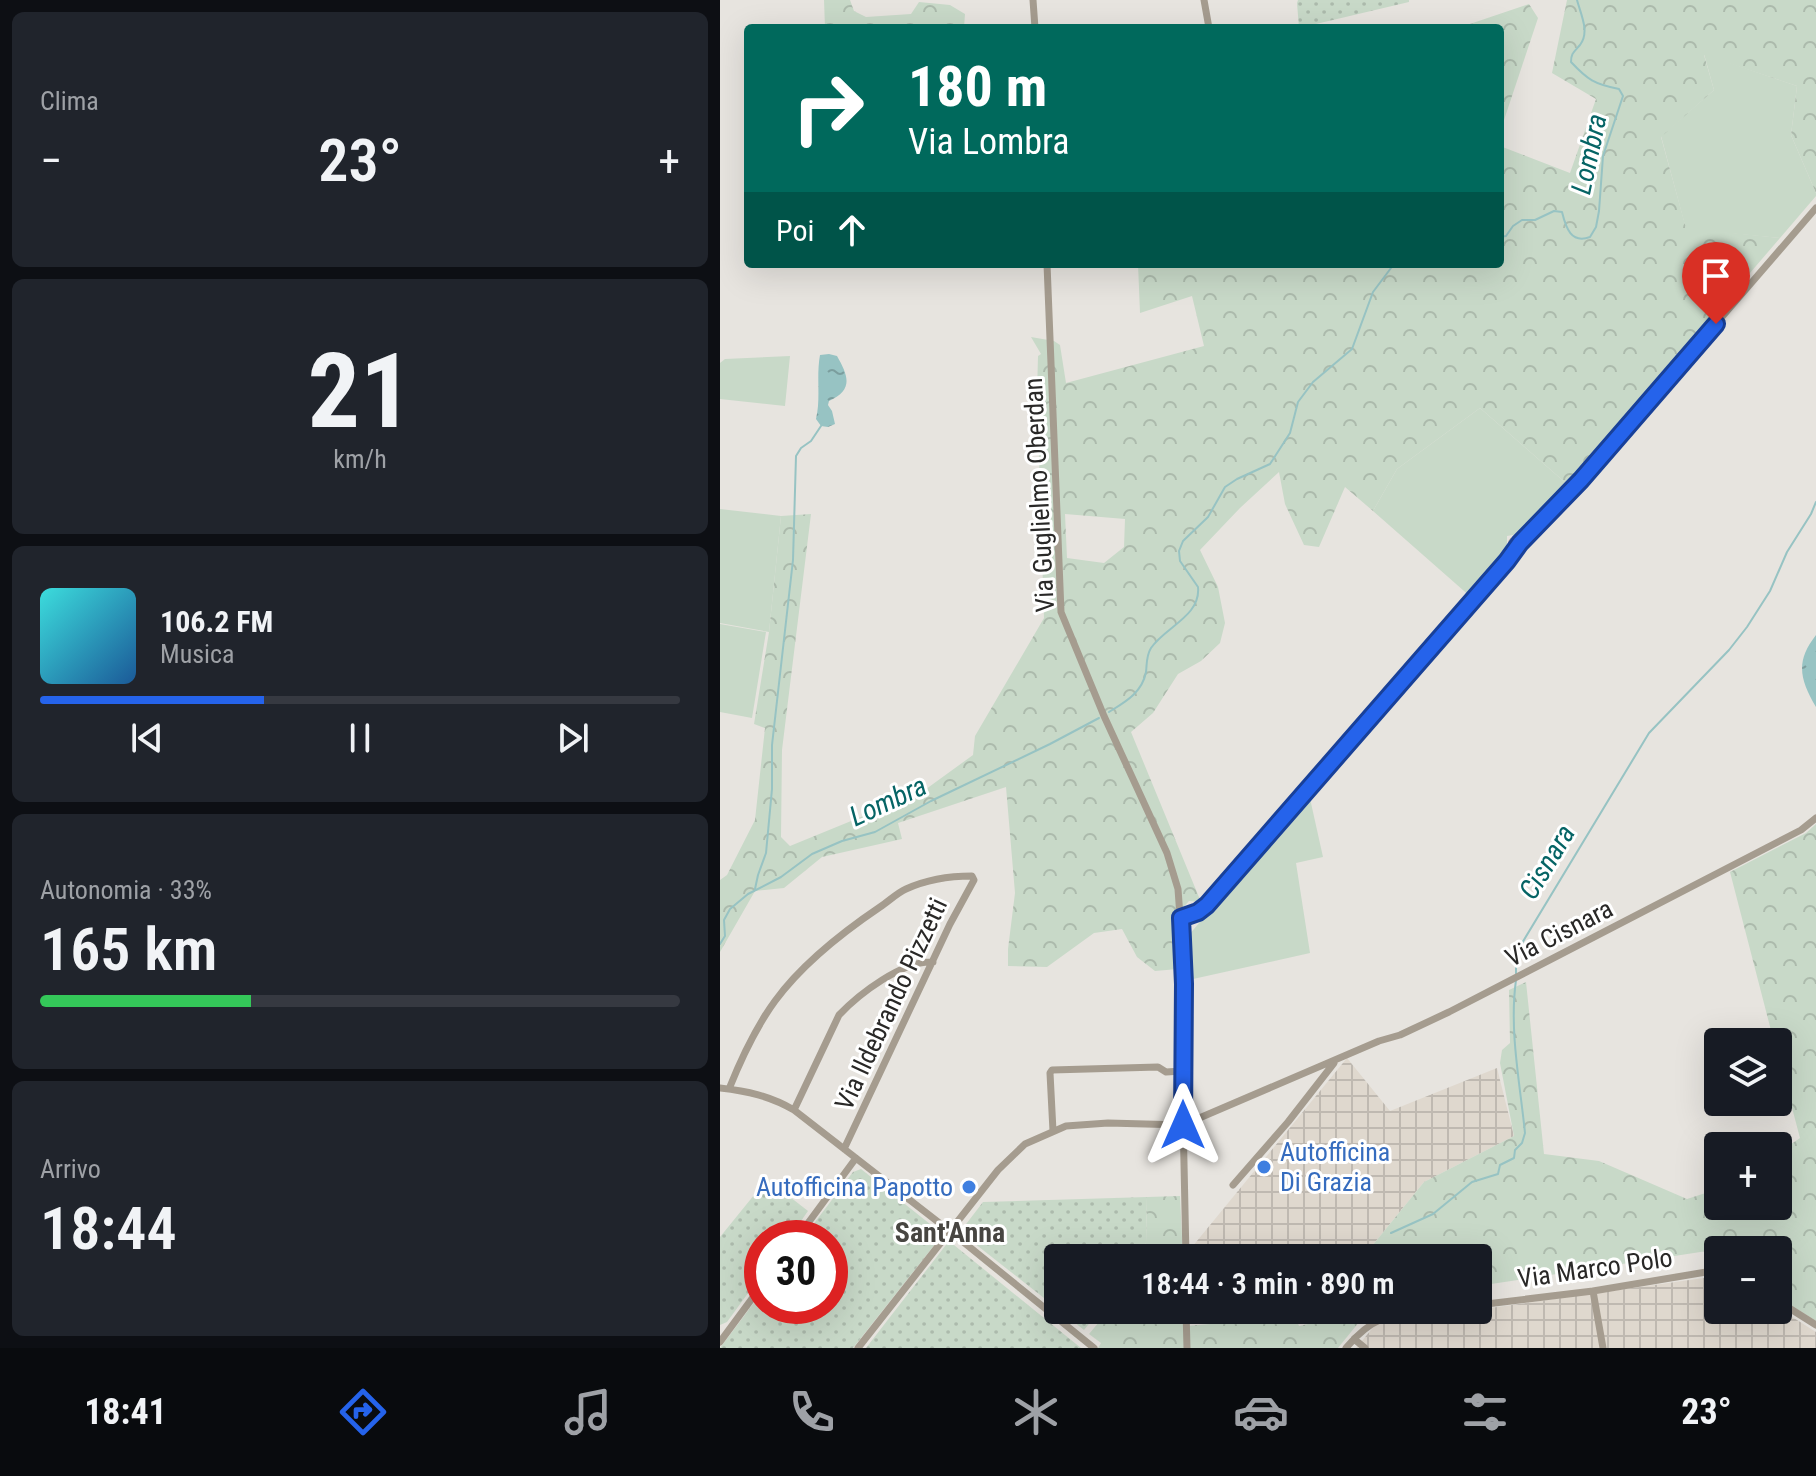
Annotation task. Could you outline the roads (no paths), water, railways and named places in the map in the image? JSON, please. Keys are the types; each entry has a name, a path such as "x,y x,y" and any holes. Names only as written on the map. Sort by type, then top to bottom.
{"street":[{"path":"1033,0 1035,24"},
{"path":"1204,0 1208,24"},
{"path":"1181,918 1207,905 1507,561 1517,545 1581,480 1816,208"},
{"name":"Via Guglielmo Oberdan","path":"1047,268 1061,612 1104,716 1167,853 1178,889 1184,984 1182,1071 1186,1244"},
{"name":"Via Cisnara","path":"1183,1125 1379,1041 1400,1035 1507,983 1801,830 1816,818"},
{"name":"Via Ildebrando Pizzetti","path":"729,1089 774,1002 804,968 867,916 905,890 945,876 972,876 974,880 950,924 844,1149"},
{"path":"794,1110 839,1015 872,988 907,966 923,961 933,962"},
{"path":"1233,1185 1337,1060"},
{"path":"1053,1131 1052,1070 1158,1067 1166,1072 1182,1071"},
{"path":"720,1088 781,1102 794,1110 1094,1348"},
{"path":"858,1348 998,1170 1025,1144 1066,1126 1183,1125"},
{"path":"810,1220 856,1158"},
{"name":"Via Marco Polo","path":"1492,1303 1593,1291 1704,1272"},
{"path":"1593,1291 1600,1346"},
{"path":"720,1342 744,1309"},
{"path":"1792,1310 1816,1325"},
{"path":"1186,1324 1187,1348"},
{"path":"1346,1348 1371,1324"},
{"path":"1354,1339 1365,1348"}],"water":[{"path":"820,355 837,356 846,382 842,392 829,401 835,424 828,427 821,426 816,419"},
{"path":"1816,635 1816,707 1806,688 1802,671 1805,654"}],"waterway":[{"name":"Lombra","path":"1504,236 1522,220 1535,220 1554,211 1562,212 1570,233 1578,238 1590,237 1596,227 1603,156 1623,96 1619,89 1592,80 1571,62 1584,35 1577,0"},
{"name":"Lombra","path":"1109,712 1137,691 1144,679 1151,648 1194,606 1198,587 1180,561 1179,551 1183,541 1208,517 1225,487 1270,464 1290,433 1298,402 1313,382 1352,349 1373,292 1391,268"},
{"path":"755,889 766,853 772,789 772,745 793,560 796,456 821,426"},
{"name":"Cisnara","path":"1516,974 1516,953 1649,733 1747,627 1770,591 1787,552 1816,502"},
{"name":"Lombra","path":"720,944 725,936 724,920 730,909 748,894 781,877 812,854 875,832 1099,718"},
{"name":"Cisnara","path":"1391,1233 1433,1214 1472,1182 1498,1174 1500,1165 1514,1158 1515,1150 1522,1143 1525,1133 1514,1037 1516,980"}],"place":[{"name":"Autofficina Di Grazia","path":"1264,1167"},
{"name":"Autofficina Papotto","path":"969,1187"}],"district":[{"name":"Sant'Anna","path":"950,1232"}]}
